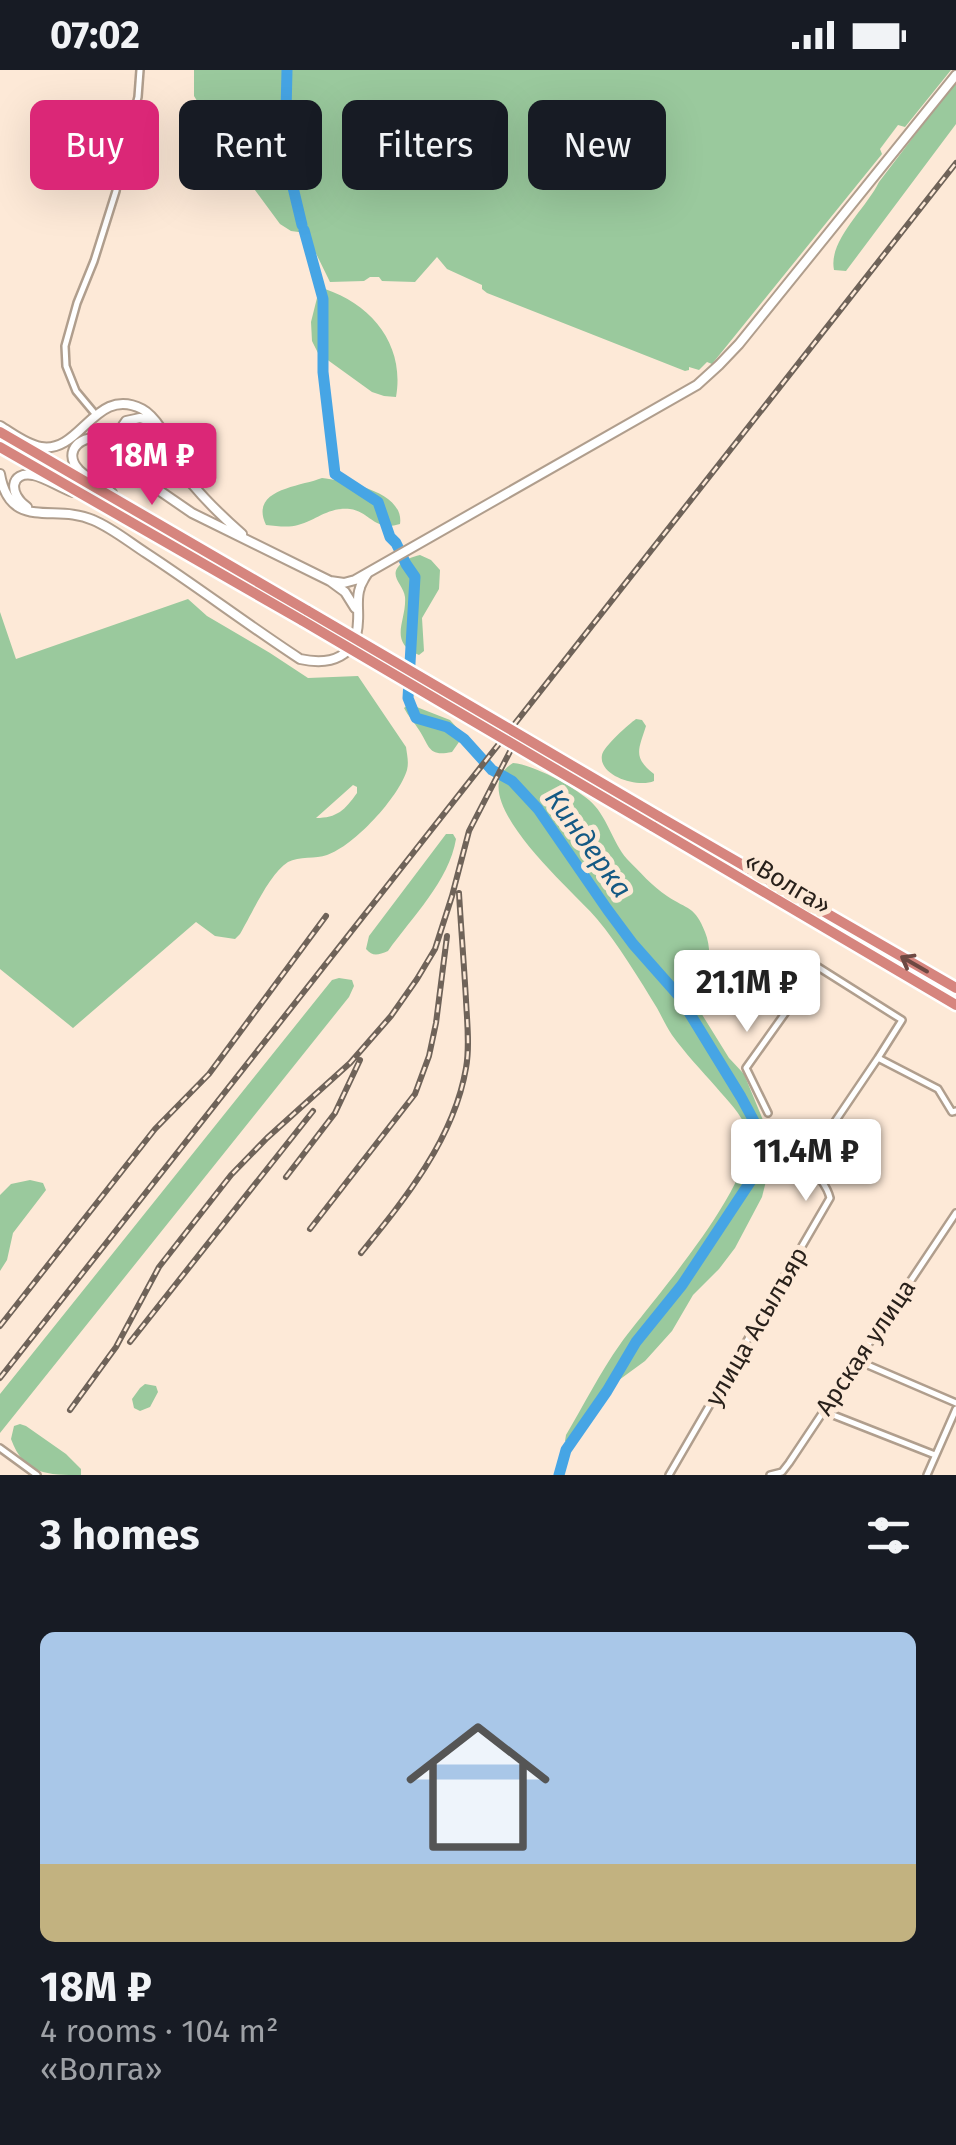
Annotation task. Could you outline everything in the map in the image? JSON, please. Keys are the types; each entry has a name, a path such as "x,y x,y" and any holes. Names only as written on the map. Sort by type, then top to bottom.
{"highway":[{"path":"0,429 306,616 655,821"},
{"path":"0,447 306,616"},
{"name":"«Волга»","path":"655,821 956,988"},
{"name":"«Волга»","path":"655,821 956,1005"}],"street":[{"path":"96,415 76,391 66,366 65,346 116,191 138,97 140,70"},
{"path":"330,580 350,582 368,573 678,397 720,365 956,75"},
{"path":"0,429 42,448 54,447 117,404 146,411 158,424 192,484 249,540"},
{"path":"129,461 120,446 124,424 140,418 158,424"},
{"path":"123,503 74,464 74,449 81,440 98,437 174,501 212,524 330,580 345,592 358,614"},
{"path":"0,474 12,504 30,512 83,516 95,521 300,659 326,661 344,655 357,634 360,587 368,573"},
{"path":"46,512 22,505 15,496 15,484 20,477 37,476 82,494"},
{"path":"768,1113 746,1068 818,967 902,1020 878,1058 938,1089 952,1112 956,1112"},
{"name":"улица Асылъяр","path":"670,1475 830,1198 812,1170 810,1157 878,1058"},
{"name":"Арская улица","path":"770,1475 782,1472 790,1463 956,1213"},
{"path":"856,1360 956,1406 928,1475"},
{"path":"823,1411 935,1456"},
{"path":"0,1448 37,1475"}],"green space":[{"path":"194,70 951,70 905,127 898,125 880,149 882,154 712,364 707,362 699,370 689,367 685,371 487,293 482,285 447,269 437,257 415,282 370,277 364,281 330,282 306,233 291,231 280,224 255,190 322,190 322,100 196,100"},
{"path":"956,81 956,124 846,271 834,270 837,247 849,225"},
{"path":"325,289 358,305 382,330 395,361 396,397 372,392 318,353 312,341 311,322 319,290"},
{"path":"322,478 359,485 384,496 399,513 400,524 378,524 357,511 342,509 294,526 266,525 264,504 270,497"},
{"path":"420,555 440,570 439,589 422,618 424,651 419,655 409,650 401,637 405,597 396,571 402,562"},
{"path":"188,599 207,616 308,678 358,676 406,747 407,770 385,806 350,842 327,855 292,860 281,868 235,939 215,936 196,922 73,1028 0,969 0,612 16,659","holes":["353,785 357,793 340,812 316,818"]},
{"path":"409,704 450,720 458,729 459,742 452,752 431,749 404,708"},
{"path":"636,719 646,726 639,752 642,763 654,774 654,781 647,783 620,778 602,762 607,746"},
{"path":"513,763 553,777 589,800 627,859 657,888 698,917 709,951 698,1008 729,1058 744,1074 763,1120 768,1173 762,1197 735,1248 693,1295 672,1331 645,1361 619,1380 579,1439 571,1442 565,1441 566,1435 613,1354 721,1209 747,1152 747,1131 734,1108 672,1035 605,929 526,843 510,820 500,797 500,778"},
{"path":"446,834 453,834 456,839 438,884 388,951 371,953 366,949 369,936"},
{"path":"332,980 352,980 354,986 349,997 0,1433 0,1394"},
{"path":"30,1180 43,1183 46,1190 13,1233 7,1260 0,1271 0,1195 11,1184"},
{"path":"145,1384 156,1386 158,1392 150,1407 140,1411 134,1408 132,1399"},
{"path":"20,1424 66,1454 81,1469 81,1475 48,1473 30,1466 11,1439 14,1426"}],"waterway":[{"name":"Киндерка","path":"287,70 285,154 302,225"},
{"name":"Киндерка","path":"304,230 323,299 323,372 335,474 378,502 390,537 415,577 408,698 416,718 447,727 464,739 492,770 512,781 538,809 633,944 679,996 755,1123 758,1170 682,1285 636,1342 566,1450 559,1475"}],"railway":[{"path":"0,1378 956,163"},
{"path":"70,1410 116,1347 159,1267 231,1175 350,1063 417,979 435,949 469,831 519,734"},
{"path":"361,1253 426,1167 460,1094 468,1043 459,893"},
{"path":"0,1326 155,1129 209,1074 326,916"},
{"path":"310,1229 415,1094 436,1023 447,936"},
{"path":"286,1177 335,1113 360,1060"},
{"path":"130,1342 313,1111"}]}
